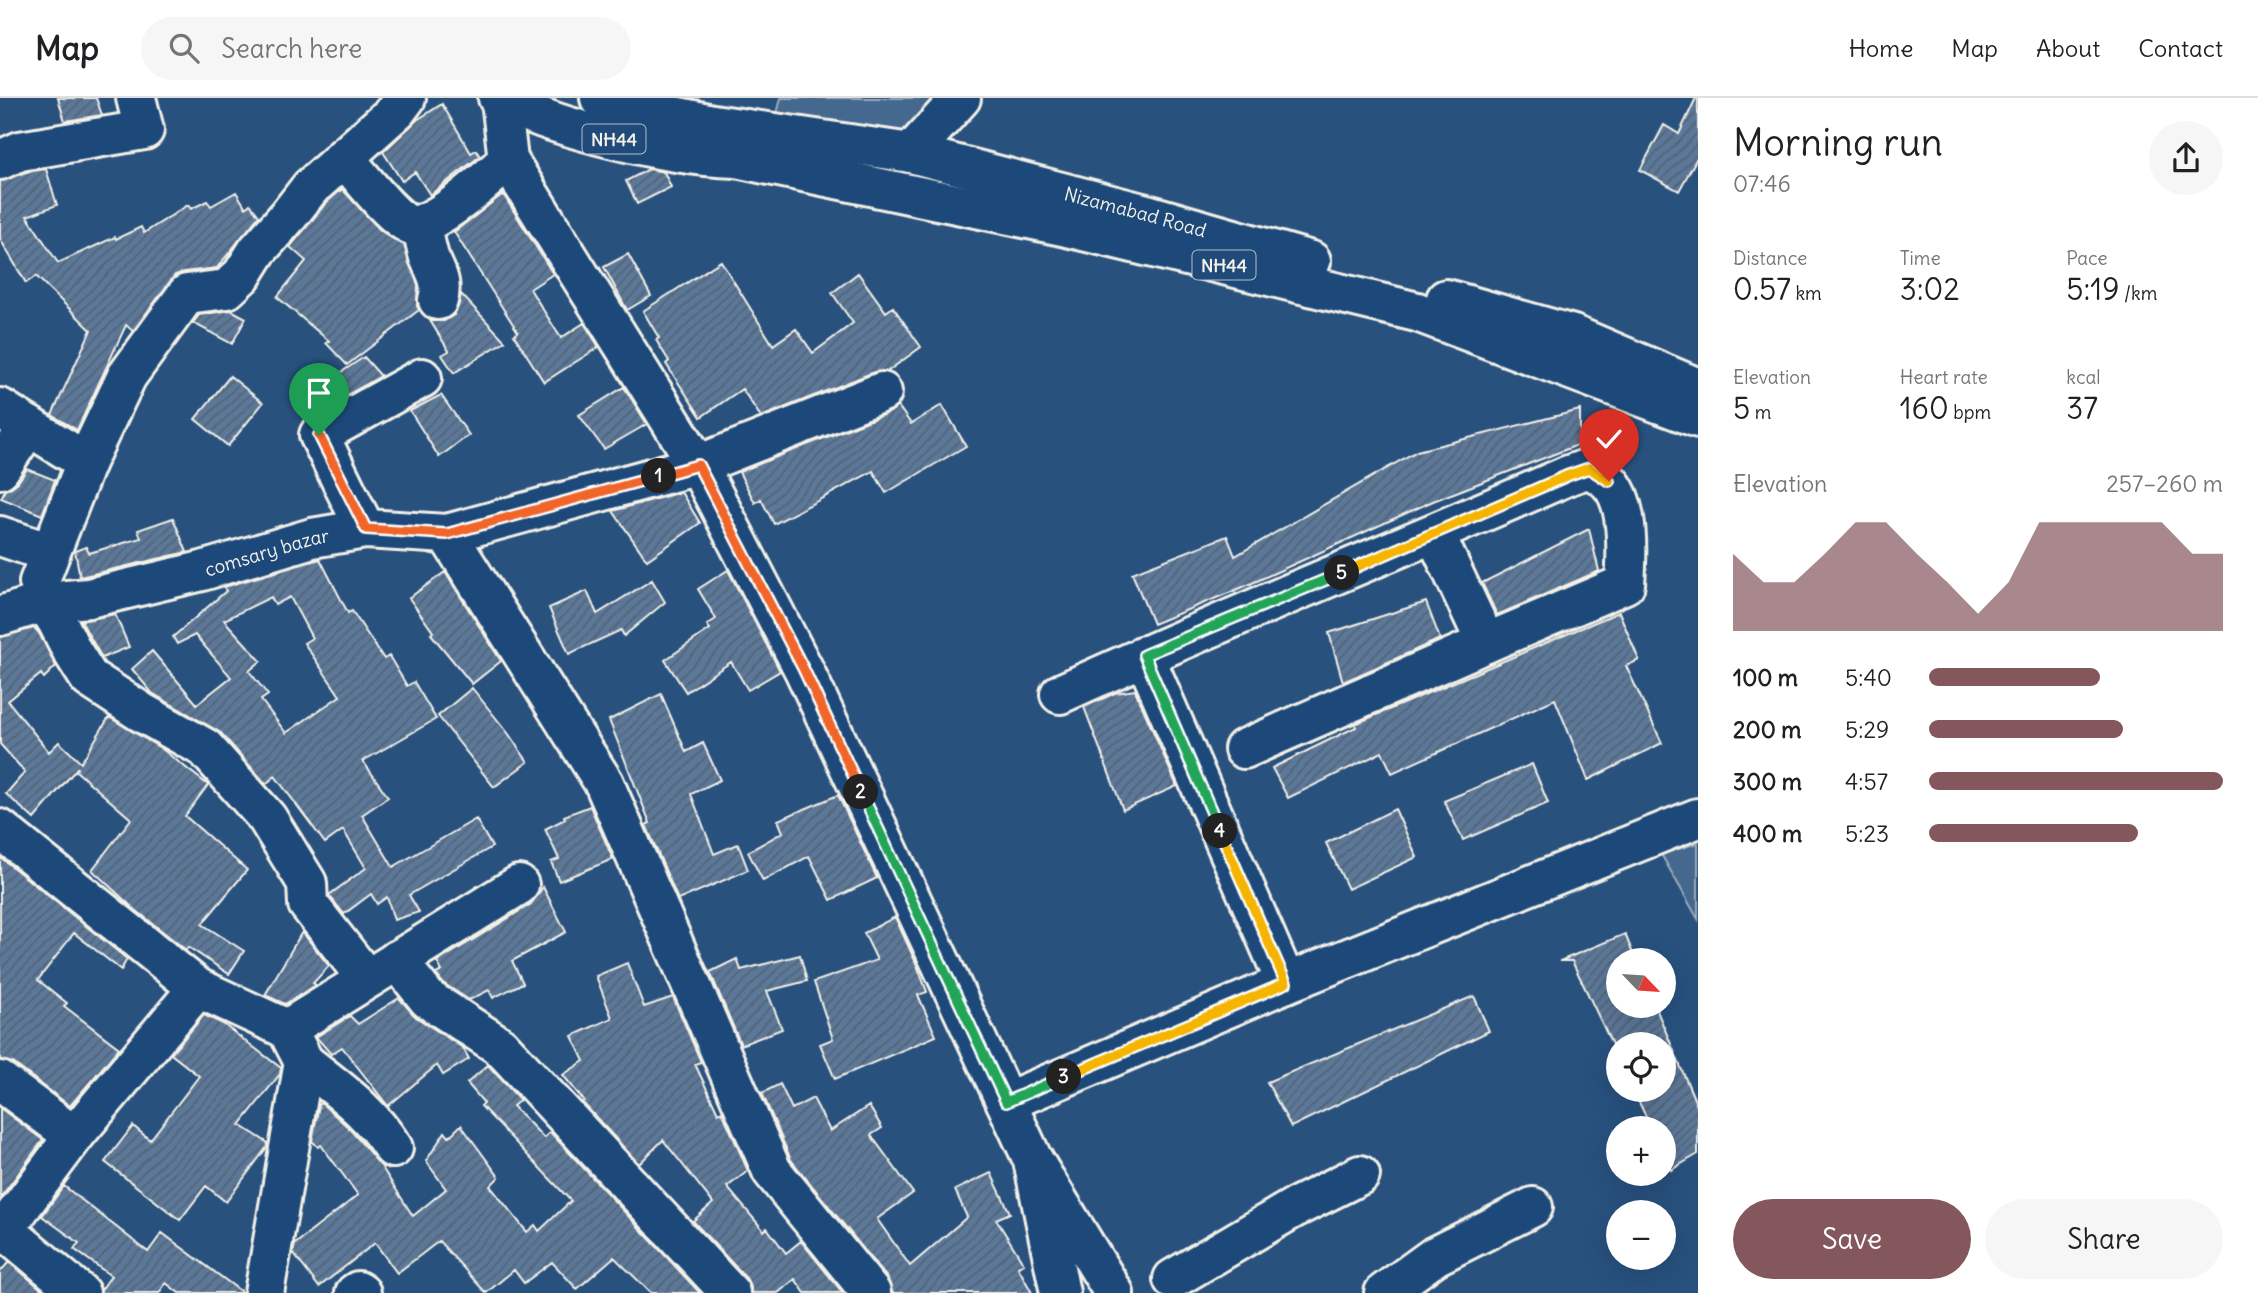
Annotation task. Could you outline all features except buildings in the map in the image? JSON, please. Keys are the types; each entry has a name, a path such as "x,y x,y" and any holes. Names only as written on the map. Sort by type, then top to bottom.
{"main road":[{"path":"0,160 20,151 144,130 136,98"},
{"path":"406,98 397,110 310,187 257,251 242,275 226,289 187,294 127,376 86,462 39,582 45,602 89,678 141,712 205,748 267,818 307,883 308,904 382,969 500,1046 730,1293"},
{"name":"Nizamabad Road","path":"600,98 713,124 911,153 1150,215 1573,335 1698,388"},
{"path":"911,153 961,98"},
{"path":"500,99 508,160 698,465 804,670 1032,1158 1114,1293"},
{"name":"NH44","path":"500,99 548,121 658,150 709,158 736,158 1067,227 1417,312 1698,418"},
{"path":"344,157 385,205 412,225 433,220 508,160"},
{"path":"421,224 428,255 440,278 438,300"},
{"path":"366,529 319,435 422,379"},
{"name":"comsary bazar","path":"0,616 45,602 101,595 202,571 312,538 366,529 447,534 698,465 882,392"},
{"path":"0,469 15,417 86,462"},
{"path":"1060,694 1144,655 1569,475 1589,468 1609,481 1620,500 1628,549 1625,584 1244,749"},
{"path":"447,534 604,783 772,1171 871,1293"},
{"path":"1435,534 1486,643"},
{"path":"0,536 50,553"},
{"path":"1144,655 1286,983"},
{"path":"1006,1102 1286,983 1698,818"},
{"path":"0,829 198,988 287,1029 304,1062 360,1106 379,1125 393,1148"},
{"path":"287,1029 519,885"},
{"path":"80,1293 2,1230 74,1136 198,988"},
{"path":"264,1293 304,1062"},
{"path":"0,1081 74,1136"},
{"path":"1032,1158 1060,1293"},
{"path":"1173,1279 1292,1209 1360,1175"},
{"path":"1384,1293 1434,1256 1533,1207"},
{"path":"355,1293 361,1293"}],"shaded area":[{"path":"781,98 944,98 907,142 777,114"},
{"path":"1698,843 1698,919 1661,854"}],"route":[{"path":"319,435 366,529 447,534 698,465 804,670 1006,1102 1286,983 1144,655 1569,475 1589,468 1609,481"}]}
